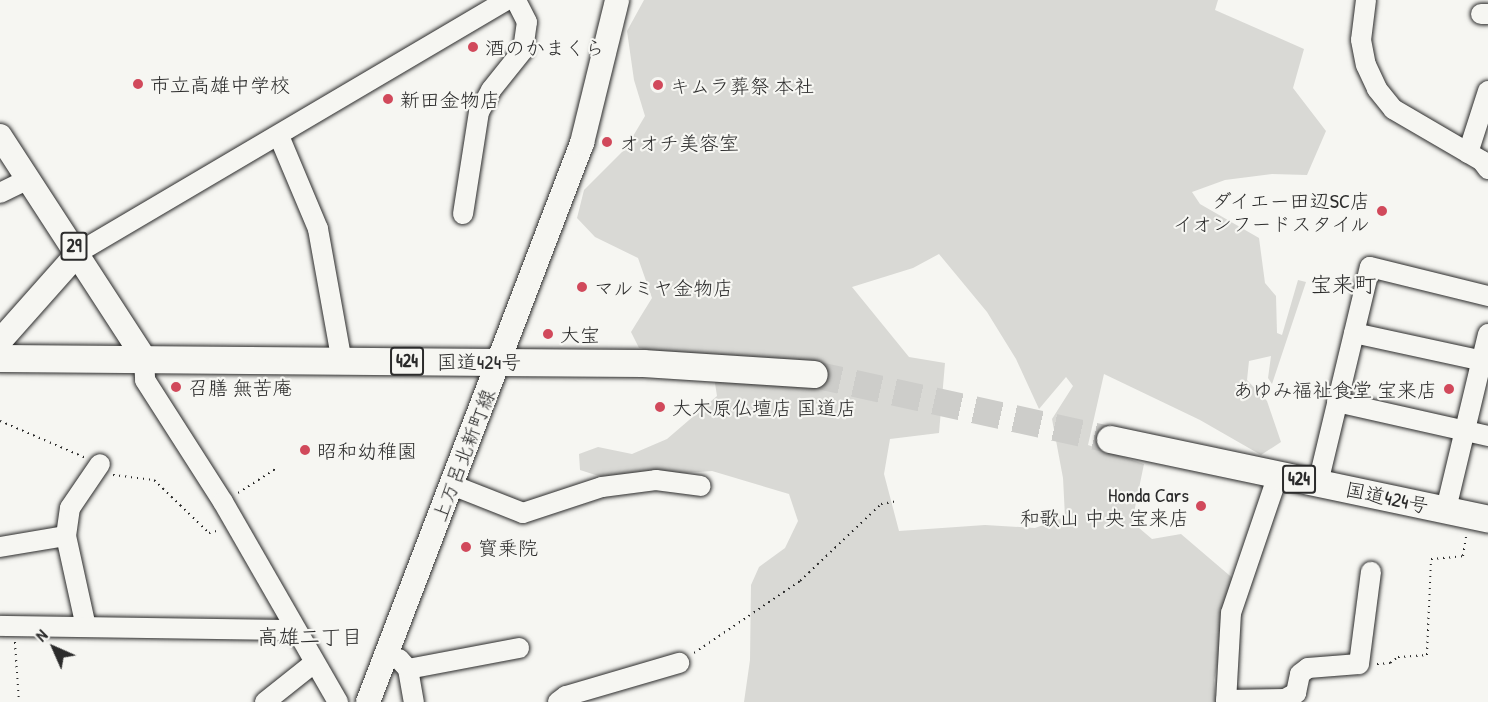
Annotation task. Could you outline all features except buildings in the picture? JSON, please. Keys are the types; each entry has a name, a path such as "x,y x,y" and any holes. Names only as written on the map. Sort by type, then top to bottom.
{"highway":[{"name":"国道424号","path":"0,358 342,362 500,360 643,363 814,374"},
{"name":"国道424号","path":"1110,439 1488,519"}],"main road":[{"name":"上万呂北新町線","path":"368,702 582,143 617,0"},
{"name":"29","path":"0,136 79,252 144,358"},
{"path":"0,341 79,252"}],"street":[{"path":"79,252 507,0"},
{"path":"463,214 479,112 491,90 523,50 527,22 516,0"},
{"path":"1366,0 1361,40 1366,65 1377,89 1393,109 1418,127 1467,153 1488,169"},
{"path":"1467,153 1488,91"},
{"path":"279,136 318,229 342,362"},
{"path":"0,193 29,179"},
{"path":"1318,483 1370,267 1488,296"},
{"path":"1354,333 1485,361"},
{"path":"1446,509 1485,361 1488,334"},
{"path":"144,358 145,380 223,502 294,630 338,702"},
{"path":"1337,402 1488,436"},
{"path":"86,627 66,536 70,508 100,464"},
{"path":"1278,475 1231,613 1226,701 1285,699 1296,693 1300,674 1308,668 1359,664 1371,572"},
{"path":"452,485 524,513 602,487 656,480 701,486"},
{"path":"0,547 66,536"},
{"path":"7,626 294,630"},
{"path":"388,648 408,669 414,702"},
{"path":"408,669 519,648"},
{"path":"265,702 314,663"},
{"path":"558,702 566,696 679,663"}],"path":[{"path":"0,421 100,464 114,476 154,480 209,533 237,526"},
{"path":"223,502 277,468"},
{"path":"679,663 800,581 881,504 898,501"},
{"path":"1359,664 1390,663 1398,657 1427,655 1431,559 1463,556 1466,537"},
{"path":"7,626 19,702"}],"shaded area":[{"path":"644,0 1218,0 1215,10 1304,49 1293,88 1326,131 1307,175 1272,174 1225,180 1192,192 1200,204 1259,238 1265,283 1276,296 1277,333 1282,335 1298,280 1306,282 1272,384 1268,378 1271,356 1249,361 1247,380 1267,401 1281,442 1261,455 1200,420 1104,374 1088,445 1144,464 1132,522 1152,539 1181,534 1236,581 1214,680 1216,702 744,702 750,660 751,585 759,567 785,548 798,521 789,494 712,471 608,479 580,470 579,454 598,447 632,454 667,439 717,396 712,364 639,348 631,332 652,298 638,258 595,237 577,218 584,190 626,148 645,116 634,80 627,31","holes":["939,254 987,312 1016,359 1039,409 1066,377 1073,386 1052,419 1063,478 1065,517 1035,528 985,525 899,531 884,474 890,439 939,433 945,363 909,357 852,287 913,268"]}],"tunnel":[{"path":"814,374 1110,439"}],"place":[{"name":"酒のかまくら","path":"473,47"},
{"name":"市立高雄中学校","path":"138,84"},
{"name":"キムラ葬祭 本社","path":"658,85"},
{"name":"新田金物店","path":"388,99"},
{"name":"オオチ美容室","path":"607,142"},
{"name":"ダイエー田辺SC店 イオンフードスタイル","path":"1382,211"},
{"name":"マルミヤ金物店","path":"582,287"},
{"name":"大宝","path":"548,334"},
{"name":"召膳 無苦庵","path":"176,387"},
{"name":"あゆみ福祉食堂 宝来店","path":"1449,389"},
{"name":"大木原仏壇店 国道店","path":"660,407"},
{"name":"昭和幼稚園","path":"305,450"},
{"name":"Honda Cars 和歌山 中央 宝来店","path":"1201,506"},
{"name":"寳乗院","path":"466,547"}],"district":[{"name":"宝来町","path":"1343,285"},
{"name":"高雄二丁目","path":"310,637"}]}
